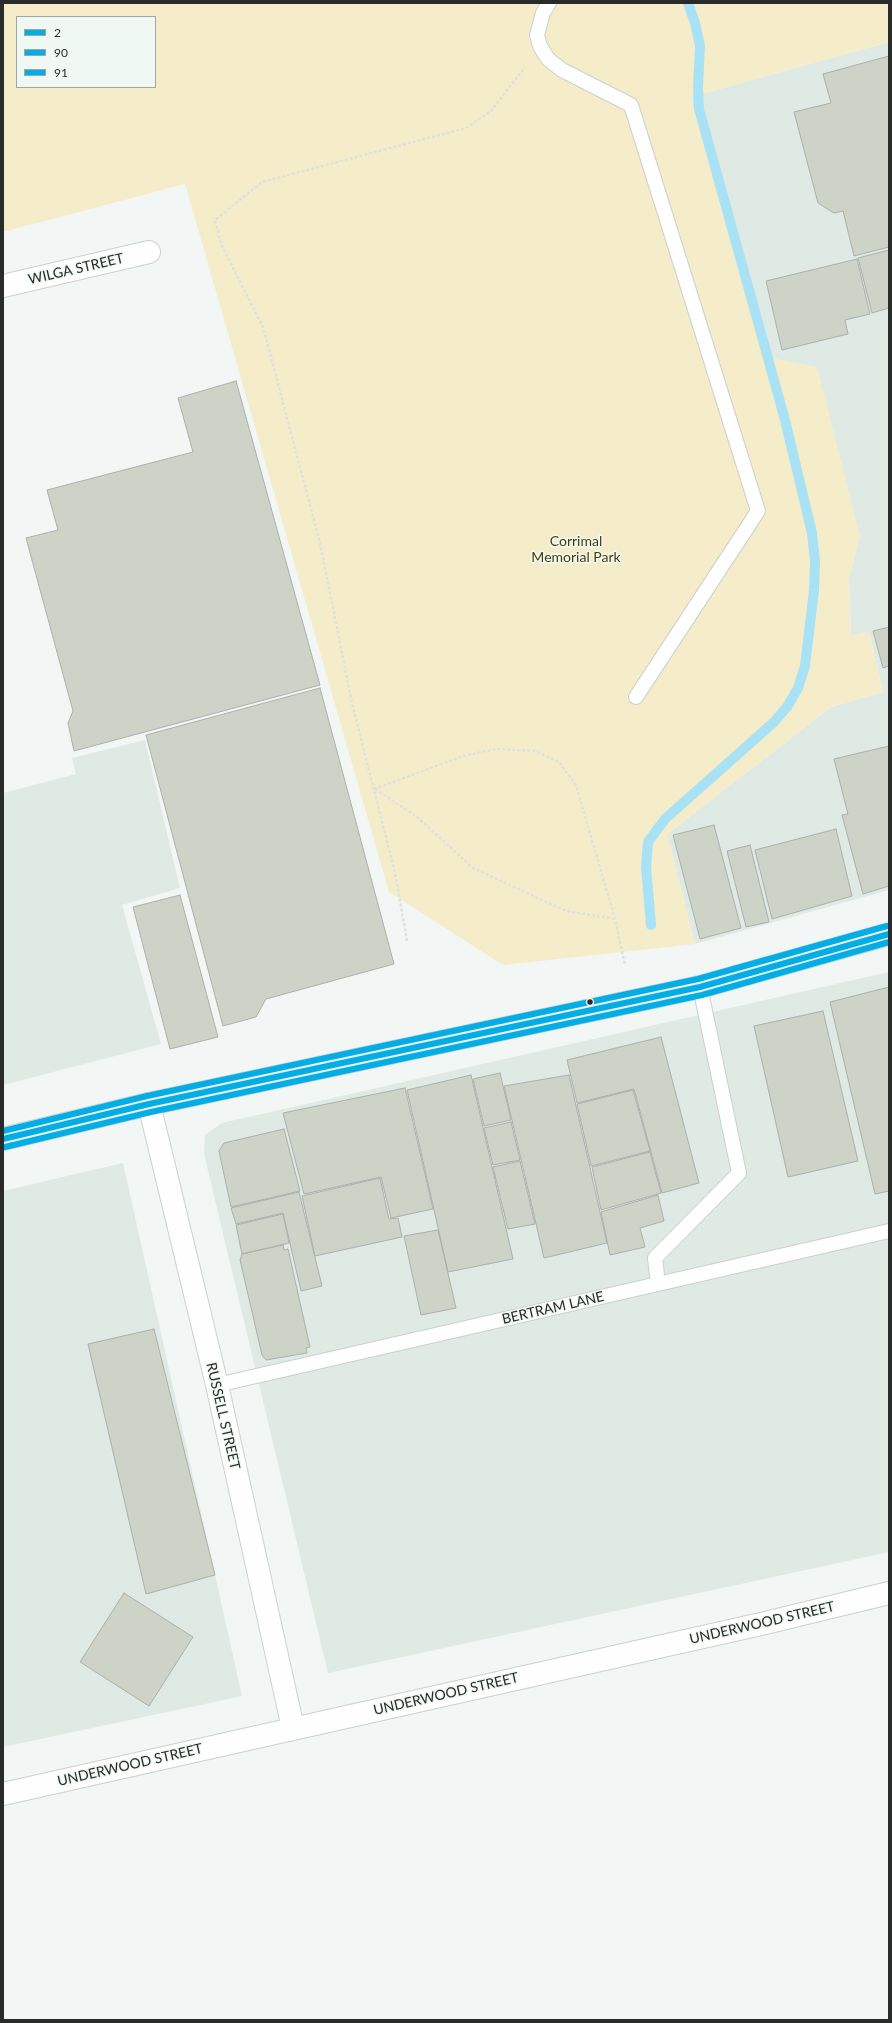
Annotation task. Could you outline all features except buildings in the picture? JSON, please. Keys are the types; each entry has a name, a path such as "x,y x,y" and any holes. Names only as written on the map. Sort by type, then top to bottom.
{"main road":[{"path":"3,1139 149,1104 700,987 889,934"}],"street":[{"name":"WILGA STREET","path":"3,286 149,252"},
{"name":"RUSSELL STREET","path":"149,1104 217,1385 293,1728"},
{"name":"UNDERWOOD STREET","path":"3,1794 889,1593"}],"lane":[{"path":"549,3 542,12 537,35 540,46 548,59 562,70 631,105 758,511 636,697"},
{"path":"658,1284 655,1258 740,1173 700,987"},
{"name":"BERTRAM LANE","path":"217,1385 889,1231"}],"path":[{"path":"406,941 395,873 352,703 320,543 263,327 221,244 215,220 262,182 466,128 492,111 540,46"},
{"path":"374,789 463,756 496,749 535,751 560,762 576,785 615,919 625,964"},
{"path":"374,789 417,818 473,868 566,912 615,919"}],"shaded area":[{"path":"889,42 889,890 695,944 667,834 831,707 883,692 869,632 851,636 849,579 860,536 772,358 690,97"},
{"path":"145,740 180,888 122,905 161,1044 3,1085 3,793 76,774 72,758"},
{"path":"889,972 889,1552 328,1673 204,1154 205,1135 222,1123"},
{"path":"123,1163 242,1696 3,1747 3,1191"}],"green space":[{"name":"Corrimal Memorial Park","path":"3,3 889,3 889,42 690,97 772,358 817,367 860,536 849,579 851,636 869,632 883,692 831,707 667,834 695,944 503,965 389,892 185,184 3,232"}],"waterway":[{"path":"651,925 646,867 648,842 665,819 774,722 787,707 798,688 805,666 814,590 815,561 812,533 785,420 699,109 698,87 700,46 695,23 688,3"}],"transit line":[{"name":"91","path":"3,1131 147,1096 698,979 887,926"},
{"name":"2","path":"3,1139 149,1104 700,987 889,934"},
{"name":"90","path":"5,1147 151,1112 702,995 889,942"}]}
